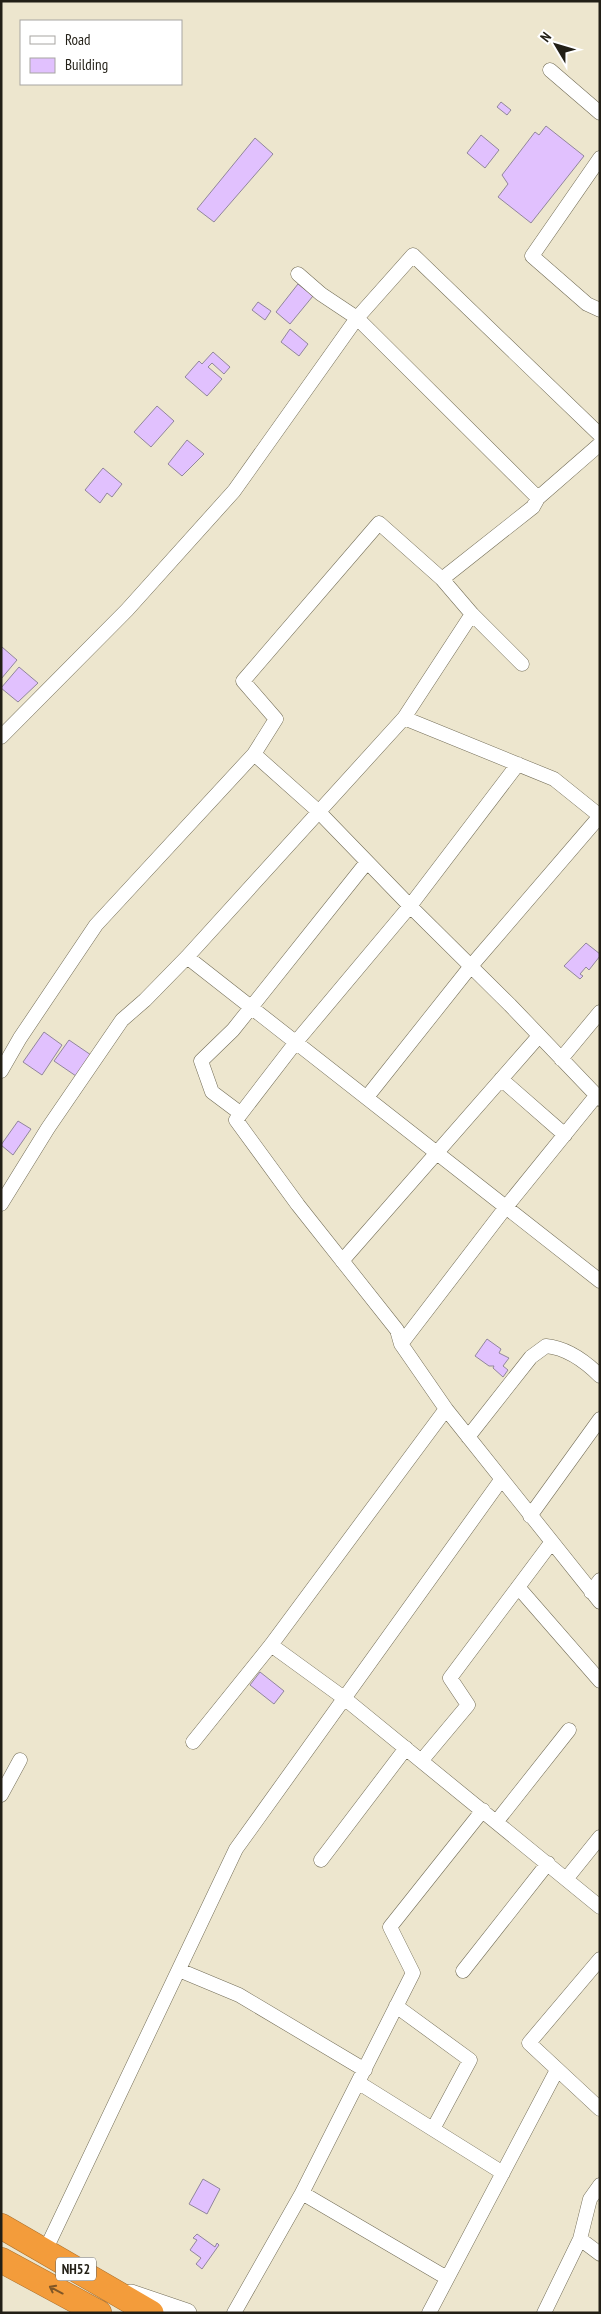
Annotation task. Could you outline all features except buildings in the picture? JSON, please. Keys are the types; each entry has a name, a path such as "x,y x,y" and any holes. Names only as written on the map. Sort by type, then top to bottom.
{"highway":[{"name":"NH52","path":"1,2226 151,2313"},
{"name":"NH52","path":"1,2260 94,2311"}],"main road":[{"path":"104,2285 187,2313"}],"street":[{"path":"550,70 600,112"},
{"path":"600,158 532,256 586,304 600,310"},
{"path":"1,737 128,610 234,491 357,318 413,255 600,435"},
{"path":"298,274 322,294 357,318 538,498"},
{"path":"442,579 533,507 538,498 600,444"},
{"path":"1,1072 20,1038 96,925 254,754 276,719 243,681 379,523 442,579 472,614 522,664"},
{"path":"1,1204 48,1128 122,1020 146,1000 404,718 472,614"},
{"path":"367,1097 471,966 600,816 554,779 404,718"},
{"path":"254,754 318,811 598,1097 506,1206 401,1344"},
{"path":"518,764 410,906 296,1042 240,1112 236,1120 256,1150 397,1330 401,1344 446,1409 595,1597"},
{"path":"240,1112 212,1092 201,1061 233,1030 367,862"},
{"path":"187,956 600,1281"},
{"path":"561,1058 600,1012"},
{"path":"342,1261 540,1036"},
{"path":"502,1080 565,1135"},
{"path":"468,1438 531,1357 546,1346 556,1347 571,1353 600,1376"},
{"path":"193,1742 271,1645 446,1409"},
{"path":"530,1516 600,1419"},
{"path":"45,2251 236,1849 501,1480"},
{"path":"422,1760 468,1705 450,1678 551,1543"},
{"path":"595,1597 600,1580"},
{"path":"518,1588 600,1681"},
{"path":"271,1645 344,1698 422,1760 600,1907"},
{"path":"497,1821 569,1730"},
{"path":"321,1860 406,1748"},
{"path":"1,1795 20,1760"},
{"path":"234,2313 302,2193 359,2083 412,1973 390,1927 482,1810"},
{"path":"567,1878 600,1837"},
{"path":"463,1971 548,1863"},
{"path":"598,2104 557,2070 529,2043 600,1958"},
{"path":"179,1970 238,1995 365,2070"},
{"path":"396,2006 470,2060 433,2129"},
{"path":"430,2313 557,2070"},
{"path":"359,2083 502,2173"},
{"path":"544,2313 580,2239 590,2199 600,2185"},
{"path":"302,2193 447,2278"},
{"path":"580,2239 600,2254"}]}
